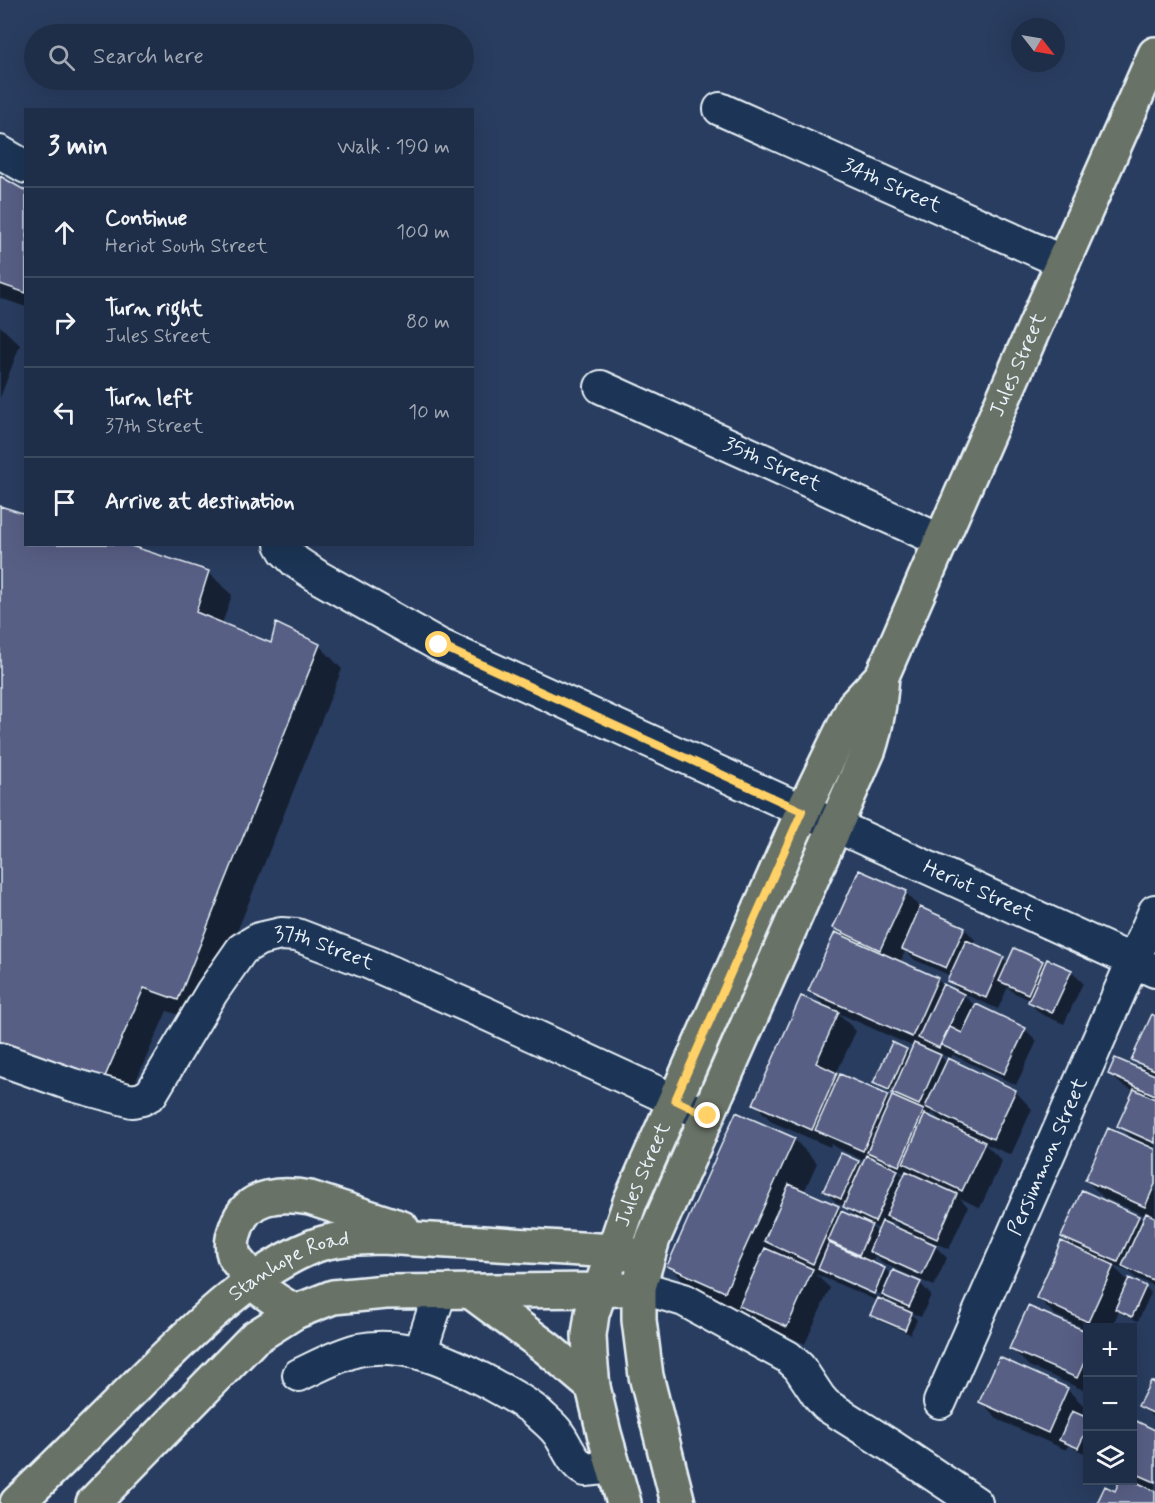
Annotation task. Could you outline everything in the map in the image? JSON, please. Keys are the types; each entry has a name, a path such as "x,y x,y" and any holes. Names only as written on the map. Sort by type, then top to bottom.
{"main road":[{"name":"Jules Street","path":"678,1503 646,1376 639,1320 643,1273 653,1239 869,749 878,716 882,676 1063,262 1152,67"},
{"name":"Jules Street","path":"624,1503 593,1388 589,1335 592,1314 630,1202 802,811 854,706 882,676"},
{"path":"295,1312 253,1282 234,1256 234,1235 237,1224 249,1207 258,1201 282,1195 310,1198 438,1240"},
{"name":"Stanhope Road","path":"17,1503 180,1342 238,1291 280,1264 315,1246 350,1239 382,1237 614,1251 643,1273"},
{"name":"Stanhope Road","path":"93,1503 254,1338 295,1312 333,1297 386,1292 600,1290 643,1273"},
{"path":"455,1291 547,1348 593,1388"}],"street":[{"name":"34th Street","path":"720,109 1063,262"},
{"path":"0,152 24,166"},
{"name":"35th Street","path":"601,387 942,541"},
{"name":"Heriot Street","path":"282,546 296,562 439,645 1144,966"},
{"name":"Persimmon Street","path":"940,1402 1144,966 1155,911"},
{"name":"37th Street","path":"0,1059 73,1085 132,1101 147,1097 151,1094 212,992 242,949 259,939 281,934 297,935 392,972 708,1116"},
{"path":"643,1273 684,1300 788,1357 800,1367 826,1405 976,1503"},
{"path":"420,1353 455,1291"},
{"path":"299,1375 341,1355 358,1350 391,1348 420,1353 475,1375 525,1403 556,1431 577,1464 585,1470 614,1467"}],"building":[{"path":"0,176 24,190 24,292 0,284"},
{"path":"0,506 24,513 24,546 131,546 209,571 196,612 271,643 276,623 320,644 178,1000 144,988 103,1081 0,1044"},
{"path":"859,870 907,891 880,950 833,928"},
{"path":"920,907 965,927 946,968 902,949"},
{"path":"835,932 938,978 912,1037 808,991"},
{"path":"966,940 1004,957 986,998 947,981"},
{"path":"1014,948 1043,961 1028,994 999,981"},
{"path":"1047,959 1072,970 1052,1013 1028,1002"},
{"path":"943,984 964,994 939,1048 918,1038"},
{"path":"801,996 839,1012 816,1063 837,1073 812,1130 753,1104"},
{"path":"976,1004 1026,1028 1004,1074 941,1045 950,1027 962,1033"},
{"path":"1152,1014 1155,1016 1155,1070 1131,1060"},
{"path":"892,1042 907,1049 889,1090 873,1083"},
{"path":"914,1043 941,1055 919,1105 892,1093"},
{"path":"948,1058 1016,1090 993,1139 925,1107"},
{"path":"1115,1058 1155,1075 1155,1095 1108,1074"},
{"path":"840,1074 888,1095 863,1151 815,1130"},
{"path":"1134,1089 1155,1099 1155,1143 1117,1126"},
{"path":"892,1096 924,1110 899,1166 867,1152"},
{"path":"736,1112 795,1138 725,1292 667,1266"},
{"path":"925,1114 985,1142 962,1191 903,1163"},
{"path":"1108,1128 1155,1149 1155,1184 1145,1207 1085,1180"},
{"path":"841,1153 859,1161 841,1199 823,1191"},
{"path":"866,1155 898,1170 875,1222 843,1207"},
{"path":"906,1171 957,1194 937,1239 886,1216"},
{"path":"789,1184 839,1206 813,1264 764,1241"},
{"path":"1082,1190 1139,1216 1118,1262 1061,1237"},
{"path":"841,1211 872,1225 859,1255 828,1241"},
{"path":"1146,1213 1155,1217 1155,1281 1122,1266"},
{"path":"882,1221 936,1245 922,1275 869,1251"},
{"path":"1061,1241 1114,1265 1088,1322 1036,1298"},
{"path":"829,1243 885,1268 874,1294 818,1269"},
{"path":"765,1248 813,1269 787,1327 739,1306"},
{"path":"893,1270 921,1282 909,1307 882,1295"},
{"path":"1129,1278 1146,1286 1132,1317 1115,1309"},
{"path":"878,1298 912,1313 905,1330 870,1315"},
{"path":"1028,1306 1083,1330 1083,1365 1077,1378 1009,1349"},
{"path":"999,1357 1068,1388 1048,1433 979,1402"},
{"path":"1151,1381 1155,1383 1155,1414 1138,1406"},
{"path":"1072,1411 1083,1416 1083,1438 1078,1448 1059,1440"},
{"path":"1137,1421 1155,1430 1155,1482 1137,1474"},
{"path":"1137,1482 1155,1491 1155,1503 1097,1503 1105,1486 1115,1491 1118,1485 1137,1485"}],"route":[{"path":"439,645 802,811 675,1100 708,1116"}]}
